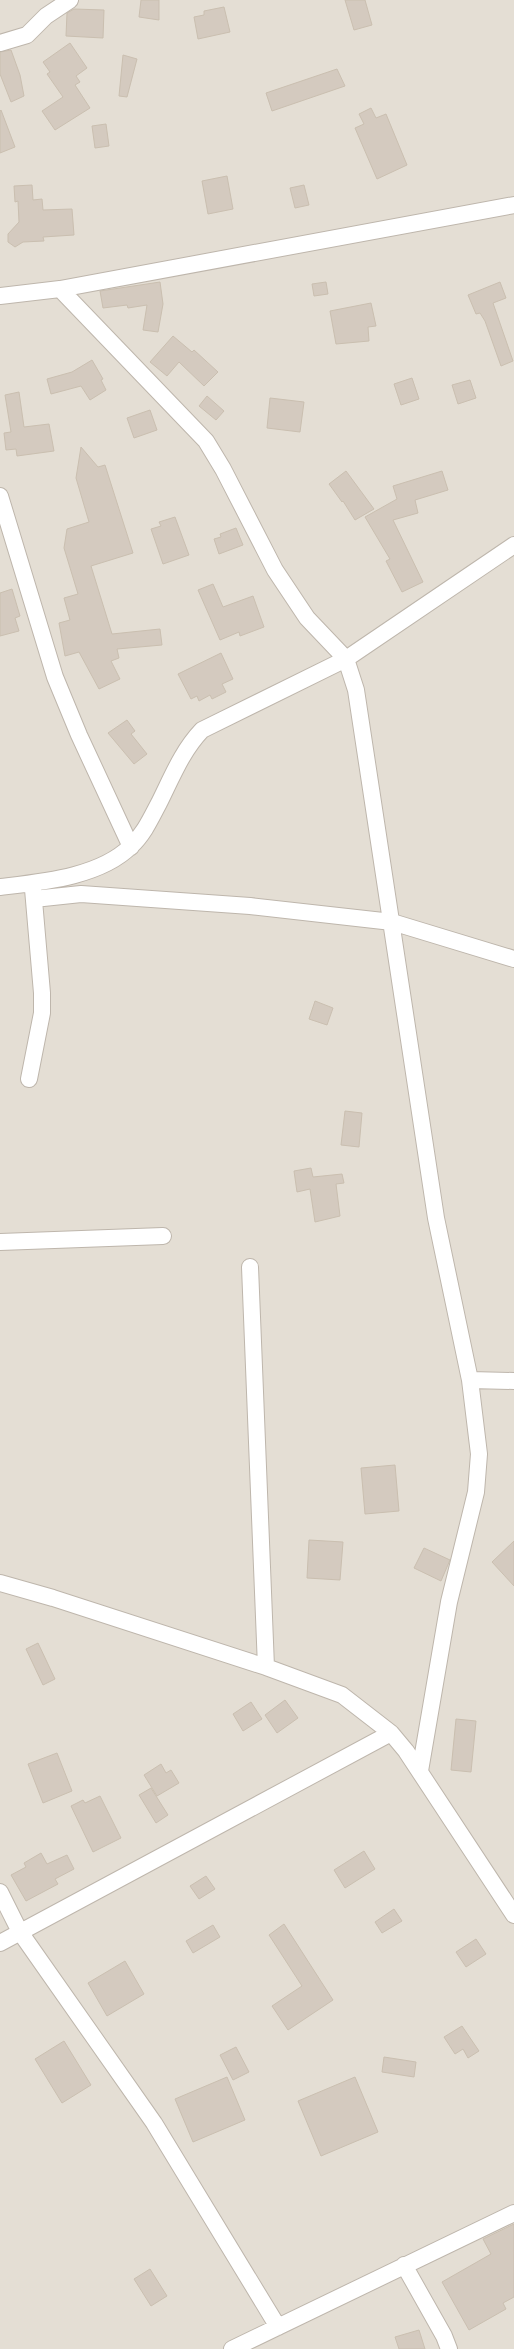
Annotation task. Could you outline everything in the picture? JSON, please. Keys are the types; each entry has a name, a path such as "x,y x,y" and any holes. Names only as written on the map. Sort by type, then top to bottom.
{"street":[{"path":"0,43 27,35 46,16 70,0"},
{"path":"0,296 60,288 514,205"},
{"path":"60,288 206,442 223,469 275,570 307,618 346,659 356,690 436,1218 470,1380 479,1454 476,1492 449,1602 420,1771"},
{"path":"0,496 55,677 79,735 131,847"},
{"path":"0,887 76,875 117,857 131,847 146,828 188,745 202,730 346,659 514,544"},
{"path":"29,1079 42,1013 42,993 32,883"},
{"path":"34,899 81,894 250,906 392,922 514,959"},
{"path":"0,1242 163,1236"},
{"path":"250,1266 266,1667"},
{"path":"470,1380 514,1381"},
{"path":"0,1583 53,1598 266,1667 342,1695 391,1733 420,1771 514,1915"},
{"path":"0,1943 391,1733"},
{"path":"0,1892 20,1932 154,2124 278,2327"},
{"path":"232,2349 514,2213"},
{"path":"404,2265 444,2336 449,2349"}],"shaded area":[{"path":"0,0 514,0 514,2349 0,2349"}],"building":[{"path":"141,0 159,0 159,20 139,17"},
{"path":"345,0 365,0 372,25 354,30"},
{"path":"224,7 230,32 198,39 194,17 204,15 204,11"},
{"path":"74,9 104,10 103,38 66,36 67,13"},
{"path":"70,43 87,68 76,76 80,82 75,85 90,108 55,130 42,111 63,97 47,74 50,72 43,62"},
{"path":"11,50 20,75 24,96 11,102 0,74 0,52"},
{"path":"123,55 137,59 127,97 119,96"},
{"path":"337,69 345,86 272,111 266,93"},
{"path":"371,108 376,118 386,114 407,165 377,179 355,128 364,124 359,114"},
{"path":"1,110 15,147 0,153 0,111"},
{"path":"106,124 109,146 95,148 92,126"},
{"path":"227,176 233,209 208,214 202,181"},
{"path":"32,185 33,200 42,199 43,210 72,209 74,235 43,237 44,241 23,242 15,247 8,242 8,234 19,222 18,201 15,202 14,186"},
{"path":"304,185 309,205 295,208 290,188"},
{"path":"160,282 163,304 158,332 143,330 147,305 128,308 127,305 103,308 100,291"},
{"path":"326,282 328,294 314,296 312,284"},
{"path":"500,282 506,298 493,303 513,361 501,366 485,321 480,313 476,314 468,295"},
{"path":"371,303 376,326 368,327 369,341 336,344 330,311"},
{"path":"173,336 192,352 194,350 218,372 204,386 179,362 167,376 150,362"},
{"path":"92,360 103,379 101,380 106,390 90,400 81,386 51,394 47,379 72,372"},
{"path":"412,378 419,399 401,405 394,384"},
{"path":"470,380 476,398 458,404 452,385"},
{"path":"19,392 24,427 49,424 54,451 17,456 16,449 6,450 4,433 11,432 5,395"},
{"path":"207,396 224,411 216,420 199,406"},
{"path":"270,398 304,402 300,432 267,428"},
{"path":"150,410 157,430 134,438 127,418"},
{"path":"81,447 98,467 105,465 133,553 91,566 112,634 160,629 162,645 117,649 119,658 111,661 120,679 99,689 79,652 65,656 59,623 70,620 64,598 78,594 64,548 67,529 89,522 76,478"},
{"path":"346,471 374,509 355,520 343,501 342,502 329,484"},
{"path":"442,471 448,490 415,500 418,513 393,520 423,582 402,592 386,561 390,559 365,517 397,499 393,486"},
{"path":"175,517 189,555 163,564 151,529 161,526 159,522"},
{"path":"236,528 243,545 219,554 214,539 221,537 220,534"},
{"path":"213,584 223,607 253,596 264,627 240,636 239,632 220,640 198,590"},
{"path":"12,589 20,616 15,618 19,631 0,636 0,593"},
{"path":"221,653 233,679 222,684 226,692 212,699 210,695 199,701 197,696 191,699 178,674"},
{"path":"127,720 135,731 131,734 147,754 134,764 108,733"},
{"path":"315,1001 333,1008 327,1025 309,1019"},
{"path":"345,1111 362,1113 359,1147 341,1145"},
{"path":"311,1168 313,1177 342,1174 344,1183 336,1184 340,1216 315,1222 310,1189 297,1192 294,1171"},
{"path":"395,1465 399,1511 365,1514 361,1468"},
{"path":"309,1540 343,1542 340,1580 307,1578"},
{"path":"514,1541 514,1586 492,1562"},
{"path":"424,1548 450,1560 441,1581 414,1568"},
{"path":"38,1643 55,1679 43,1685 26,1649"},
{"path":"285,1700 298,1718 277,1733 265,1715"},
{"path":"251,1702 262,1719 243,1731 233,1714"},
{"path":"456,1719 476,1721 471,1772 451,1770"},
{"path":"57,1753 72,1791 43,1803 28,1764"},
{"path":"161,1764 166,1773 171,1770 179,1783 157,1796 144,1775"},
{"path":"151,1788 168,1815 156,1823 139,1795"},
{"path":"100,1796 121,1838 93,1852 71,1806 83,1800 85,1803"},
{"path":"364,1851 375,1869 345,1888 334,1870"},
{"path":"41,1853 47,1864 67,1855 74,1869 55,1879 58,1884 26,1901 11,1875 26,1867 24,1863"},
{"path":"206,1876 215,1889 199,1899 190,1886"},
{"path":"394,1909 402,1921 382,1933 375,1922"},
{"path":"284,1924 333,2000 288,2030 272,2006 302,1986 269,1935"},
{"path":"213,1925 220,1937 193,1953 186,1941"},
{"path":"476,1939 486,1954 466,1967 456,1952"},
{"path":"125,1961 144,1994 107,2016 88,1983"},
{"path":"462,2026 479,2051 468,2058 463,2049 455,2054 444,2037"},
{"path":"64,2041 91,2085 62,2103 35,2059"},
{"path":"236,2047 249,2072 233,2080 220,2055"},
{"path":"384,2057 416,2062 414,2077 382,2072"},
{"path":"227,2077 245,2120 193,2142 175,2099"},
{"path":"355,2077 378,2132 321,2156 298,2101"},
{"path":"514,2224 514,2297 503,2303 506,2309 469,2330 442,2282 491,2254 483,2239"},
{"path":"150,2269 167,2296 151,2306 134,2279"},
{"path":"419,2330 425,2349 399,2349 395,2337"}]}
